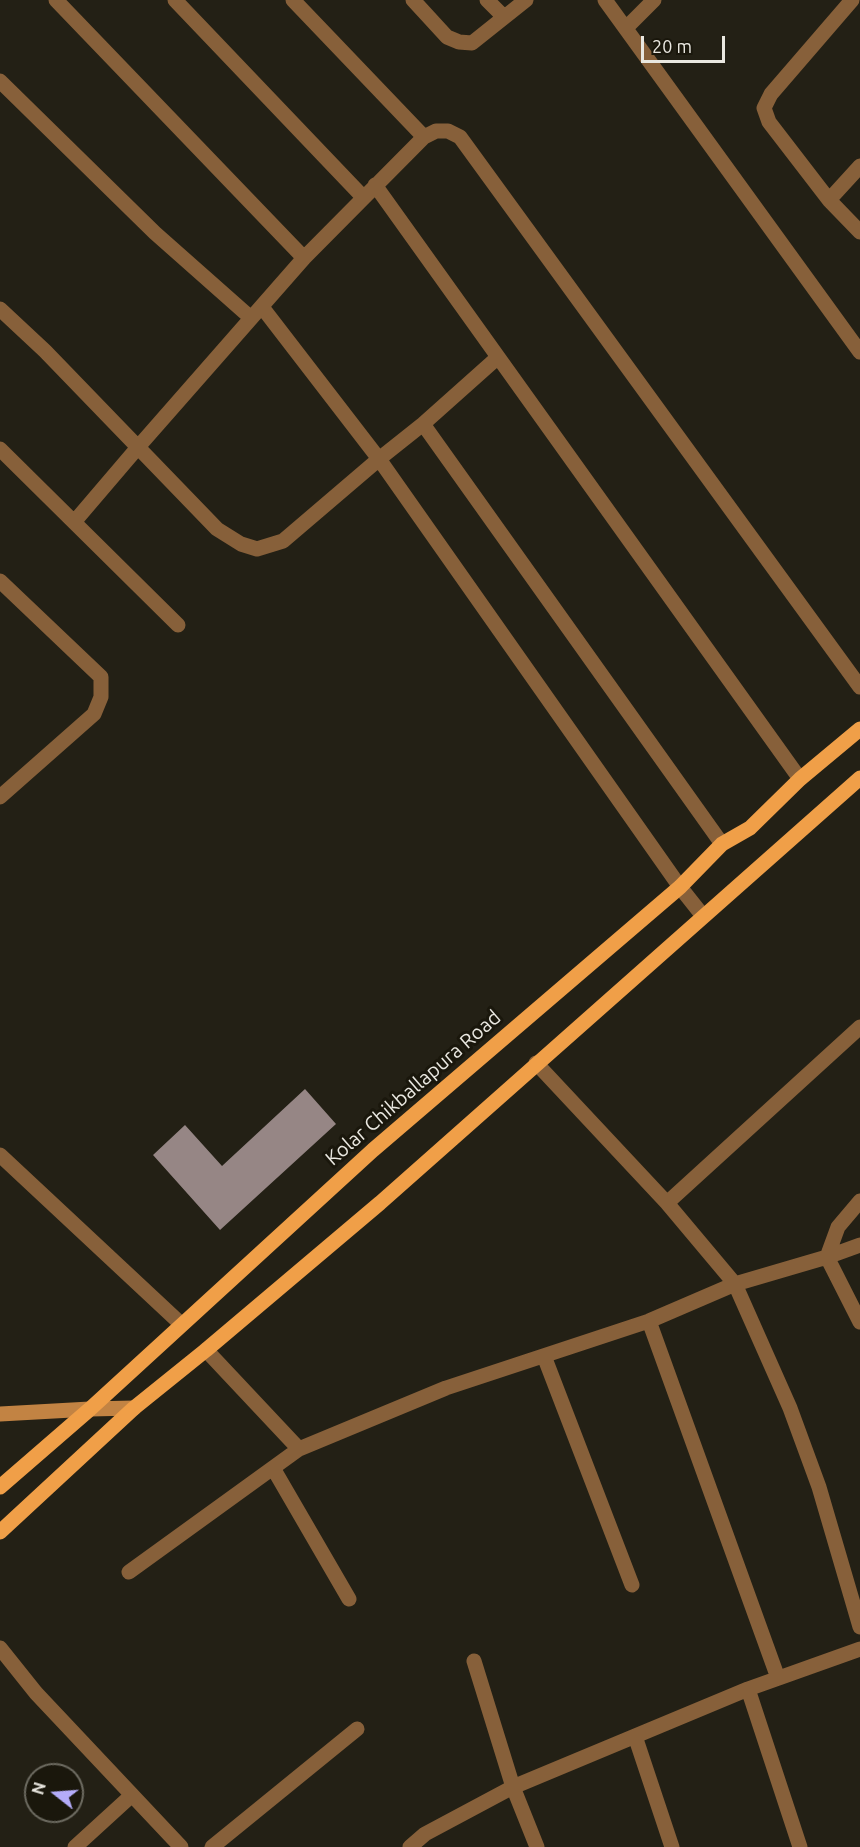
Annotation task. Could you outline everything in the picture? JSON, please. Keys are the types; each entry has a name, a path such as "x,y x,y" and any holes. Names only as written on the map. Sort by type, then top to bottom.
{"main road":[{"name":"Kolar Chikballapura Road","path":"0,1486 90,1409 373,1150 680,887 722,844 750,828 800,779 860,729"},
{"path":"0,1532 134,1408 380,1203 860,778"}],"street":[{"path":"56,0 304,258"},
{"path":"175,0 363,197"},
{"path":"293,0 424,137"},
{"path":"413,0 447,37 459,42 472,43 526,0"},
{"path":"488,0 504,17"},
{"path":"605,0 860,352"},
{"path":"626,28 654,0"},
{"path":"852,0 771,94 764,108 769,122 829,200 860,232"},
{"path":"0,81 155,232 256,312 379,459 680,887 703,916"},
{"path":"75,521 304,258 424,137 436,131 448,131 459,137 860,687"},
{"path":"829,200 860,166"},
{"path":"375,185 800,779"},
{"path":"0,309 45,351 218,529 241,544 257,549 283,541 423,424 497,358"},
{"path":"423,424 722,844"},
{"path":"0,449 178,625"},
{"path":"0,581 101,677 101,698 94,714 0,797"},
{"path":"668,1203 860,1028"},
{"path":"536,1063 668,1203 735,1284 790,1408 819,1487 860,1627"},
{"path":"0,1155 181,1324"},
{"path":"860,1201 838,1227 827,1257 860,1322"},
{"path":"129,1572 299,1449 446,1388 650,1321 735,1284 860,1245"},
{"path":"650,1321 778,1678"},
{"path":"206,1350 299,1449"},
{"path":"544,1356 632,1586"},
{"path":"0,1414 134,1408"},
{"path":"273,1467 349,1599"},
{"path":"0,1648 36,1693 181,1847"},
{"path":"410,1847 427,1840 513,1787 748,1689 860,1649"},
{"path":"474,1661 513,1787 537,1847"},
{"path":"748,1689 800,1847"},
{"path":"212,1847 357,1729"},
{"path":"635,1736 672,1847"},
{"path":"75,1847 132,1795"}],"building":[{"path":"305,1089 336,1124 220,1230 153,1155 185,1125 222,1166"}]}
